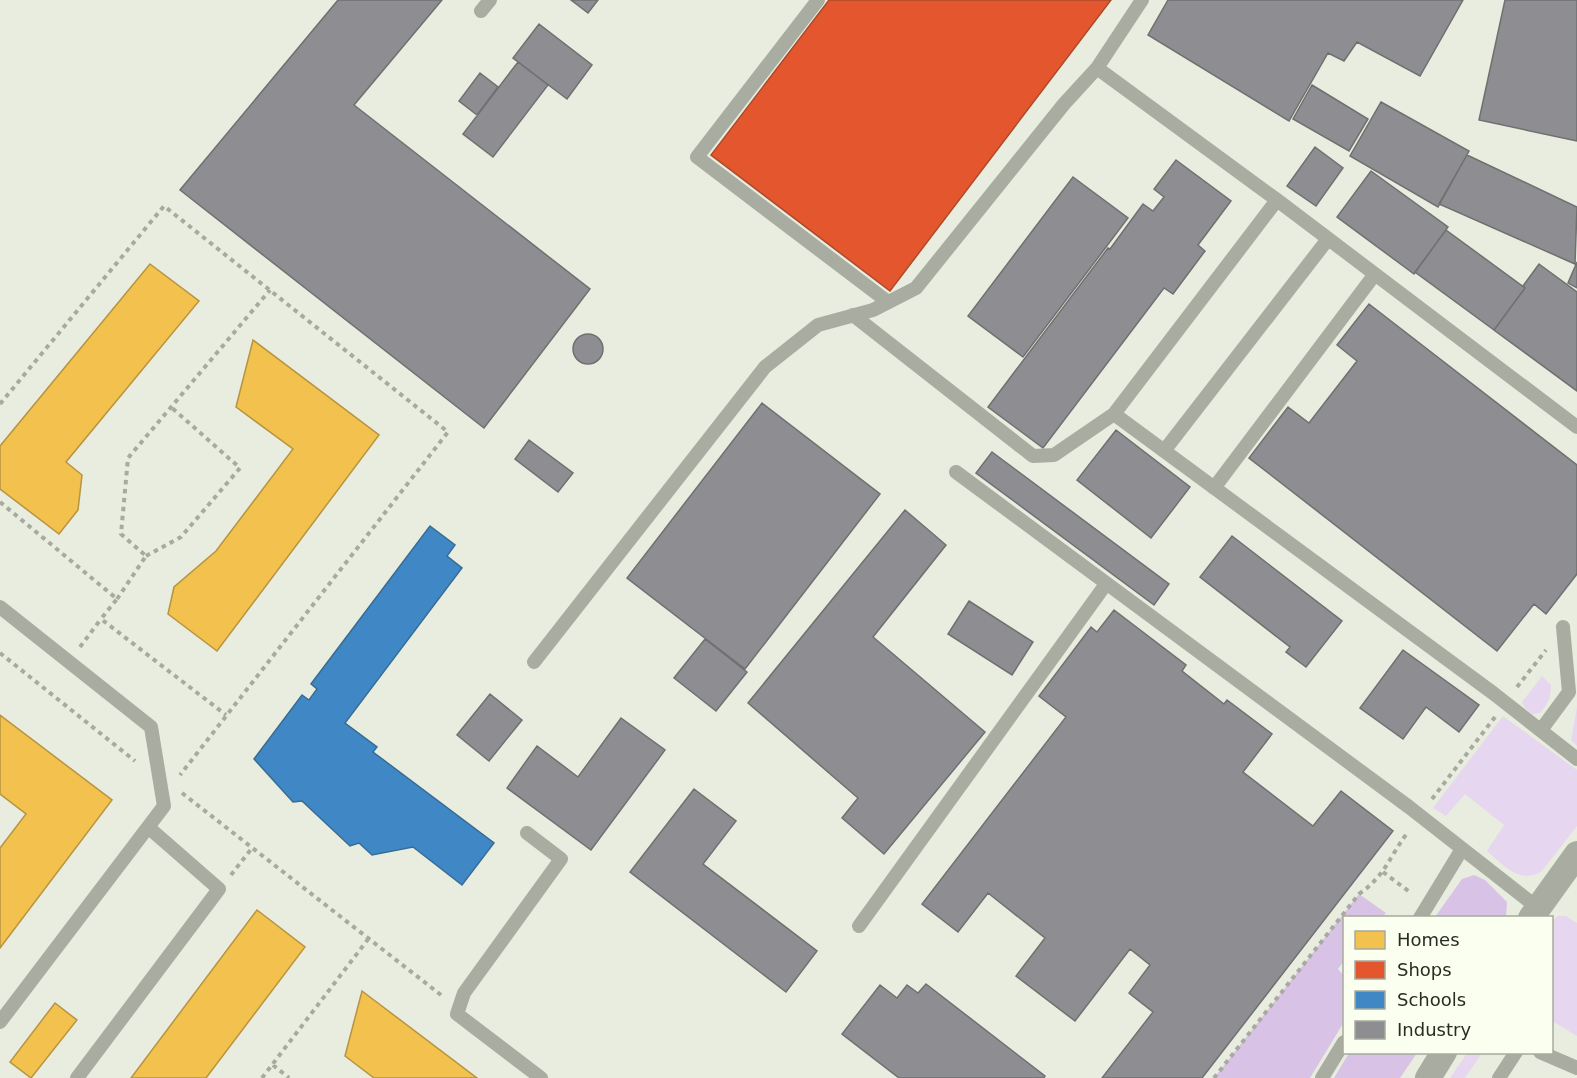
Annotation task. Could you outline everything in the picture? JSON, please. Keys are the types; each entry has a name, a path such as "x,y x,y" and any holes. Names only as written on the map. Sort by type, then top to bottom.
{"street":[{"path":"1535,913 1577,854"},
{"path":"1428,1078 1443,1054"}],"lane":[{"path":"481,11 490,0"},
{"path":"818,0 697,157 888,302"},
{"path":"534,662 765,367 818,325 873,310 916,288 1064,104 1097,68 1142,0"},
{"path":"1097,68 1277,200 1577,427"},
{"path":"853,315 1033,456 1054,455 1114,414 1277,200"},
{"path":"1164,451 1328,239"},
{"path":"1214,488 1375,274"},
{"path":"1114,414 1506,703 1577,759"},
{"path":"956,472 1409,807 1462,849 1535,913"},
{"path":"859,926 1106,584"},
{"path":"0,607 151,727 164,806 0,1023"},
{"path":"1540,730 1569,692 1563,627"},
{"path":"77,1078 219,889 148,827"},
{"path":"527,833 561,859 464,993 457,1014 541,1078"},
{"path":"1424,911 1462,849"},
{"path":"1322,1078 1343,1044"},
{"path":"1499,1078 1515,1054"},
{"path":"1542,1054 1577,1068"}],"path":[{"path":"0,404 164,206 448,432 163,797"},
{"path":"146,556 121,534 128,458 270,290"},
{"path":"68,661 117,599 146,556 181,537 240,468 171,407"},
{"path":"0,502 117,599"},
{"path":"101,619 226,715"},
{"path":"1214,1078 1359,894 1374,884 1419,816 1563,627"},
{"path":"0,654 144,767"},
{"path":"172,786 459,1008"},
{"path":"219,889 252,848"},
{"path":"1383,872 1424,911"},
{"path":"262,1078 369,938"},
{"path":"273,1065 289,1078"}],"shaded area":[{"path":"1542,676 1551,685 1550,697 1540,713 1532,714 1522,702"},
{"path":"1577,707 1577,746 1571,740"},
{"path":"1503,716 1577,770 1577,826 1542,871 1534,875 1526,876 1512,872 1487,851 1504,825 1465,794 1446,816 1433,808"},
{"path":"1474,875 1485,880 1507,902 1506,916 1436,916 1462,879"},
{"path":"1359,894 1386,913 1383,916 1343,916 1343,962 1338,969 1343,975 1343,1024 1310,1078 1214,1078"},
{"path":"1558,916 1566,916 1577,923 1577,1036 1553,1022 1553,920"},
{"path":"1348,1054 1416,1054 1400,1078 1334,1078"},
{"path":"1466,1054 1481,1054 1465,1078 1450,1078"}],"building: Homes":[{"path":"150,264 199,301 66,462 82,475 78,510 59,534 0,489 0,446"},
{"path":"253,340 379,435 217,651 168,614 174,587 216,551 293,449 236,407"},
{"path":"0,715 112,800 0,948 0,848 26,814 0,794"},
{"path":"257,910 305,947 206,1078 131,1078"},
{"path":"362,991 477,1078 374,1078 345,1056"},
{"path":"55,1003 77,1020 31,1078 10,1062"}],"building: Shops":[{"path":"829,0 1111,0 890,291 711,155"}],"building: Schools":[{"path":"430,526 455,545 447,556 462,568 345,723 377,747 373,752 494,843 462,885 413,847 372,855 359,843 350,846 302,801 293,802 254,759 302,695 309,700 317,689 311,684"}],"building: Industry":[{"path":"338,0 442,0 354,105 590,289 484,428 180,190"},
{"path":"571,0 598,0 588,13"},
{"path":"1168,0 1463,0 1420,76 1357,42 1344,61 1328,53 1289,121 1148,35"},
{"path":"1505,0 1577,0 1577,141 1479,120"},
{"path":"539,24 592,65 567,99 513,58"},
{"path":"518,62 548,85 493,157 463,134"},
{"path":"480,73 498,87 477,115 459,101"},
{"path":"1312,85 1368,119 1349,151 1293,119"},
{"path":"1381,102 1469,151 1438,207 1350,156"},
{"path":"1315,147 1343,168 1316,206 1287,186"},
{"path":"1467,155 1577,207 1575,264 1439,204"},
{"path":"1176,160 1231,201 1198,245 1205,251 1173,294 1164,288 1043,448 988,407 1143,204 1153,211 1164,197 1154,189"},
{"path":"1371,171 1448,227 1414,274 1337,217"},
{"path":"1073,177 1128,218 1023,357 968,316"},
{"path":"1446,230 1525,288 1494,330 1415,272"},
{"path":"1577,262 1577,288 1568,283"},
{"path":"1539,264 1577,292 1577,391 1494,330 1525,288 1523,286"},
{"path":"1369,304 1577,465 1577,574 1546,614 1534,604 1497,651 1249,458 1288,407 1309,423 1357,361 1337,345"},
{"path":"588,334 599,338 603,349 599,360 588,364 577,360 573,349 577,338"},
{"path":"762,403 880,494 745,669 627,578"},
{"path":"1116,430 1190,487 1151,538 1077,480"},
{"path":"529,440 573,473 558,492 515,459"},
{"path":"992,452 1169,584 1154,605 976,473"},
{"path":"905,510 946,545 873,637 985,732 884,854 842,818 858,798 748,703"},
{"path":"1232,536 1342,621 1306,667 1286,652 1290,647 1200,577"},
{"path":"969,601 1033,642 1012,675 948,634"},
{"path":"1114,610 1186,665 1182,671 1224,704 1227,700 1272,734 1243,772 1313,826 1341,791 1393,831 1202,1078 1102,1078 1153,1012 1129,993 1150,965 1130,949 1075,1021 1016,976 1045,938 988,893 958,932 922,904 1066,717 1039,696 1091,627 1097,632"},
{"path":"705,639 747,672 716,711 674,678"},
{"path":"1403,650 1479,705 1459,732 1426,707 1403,739 1360,708"},
{"path":"490,694 522,720 489,761 457,735"},
{"path":"621,718 665,750 591,850 507,788 537,746 578,777"},
{"path":"694,789 736,821 703,864 817,951 786,992 630,872"},
{"path":"926,984 1045,1076 1044,1078 899,1078 842,1034 880,985 897,998 907,985 918,993"}]}
